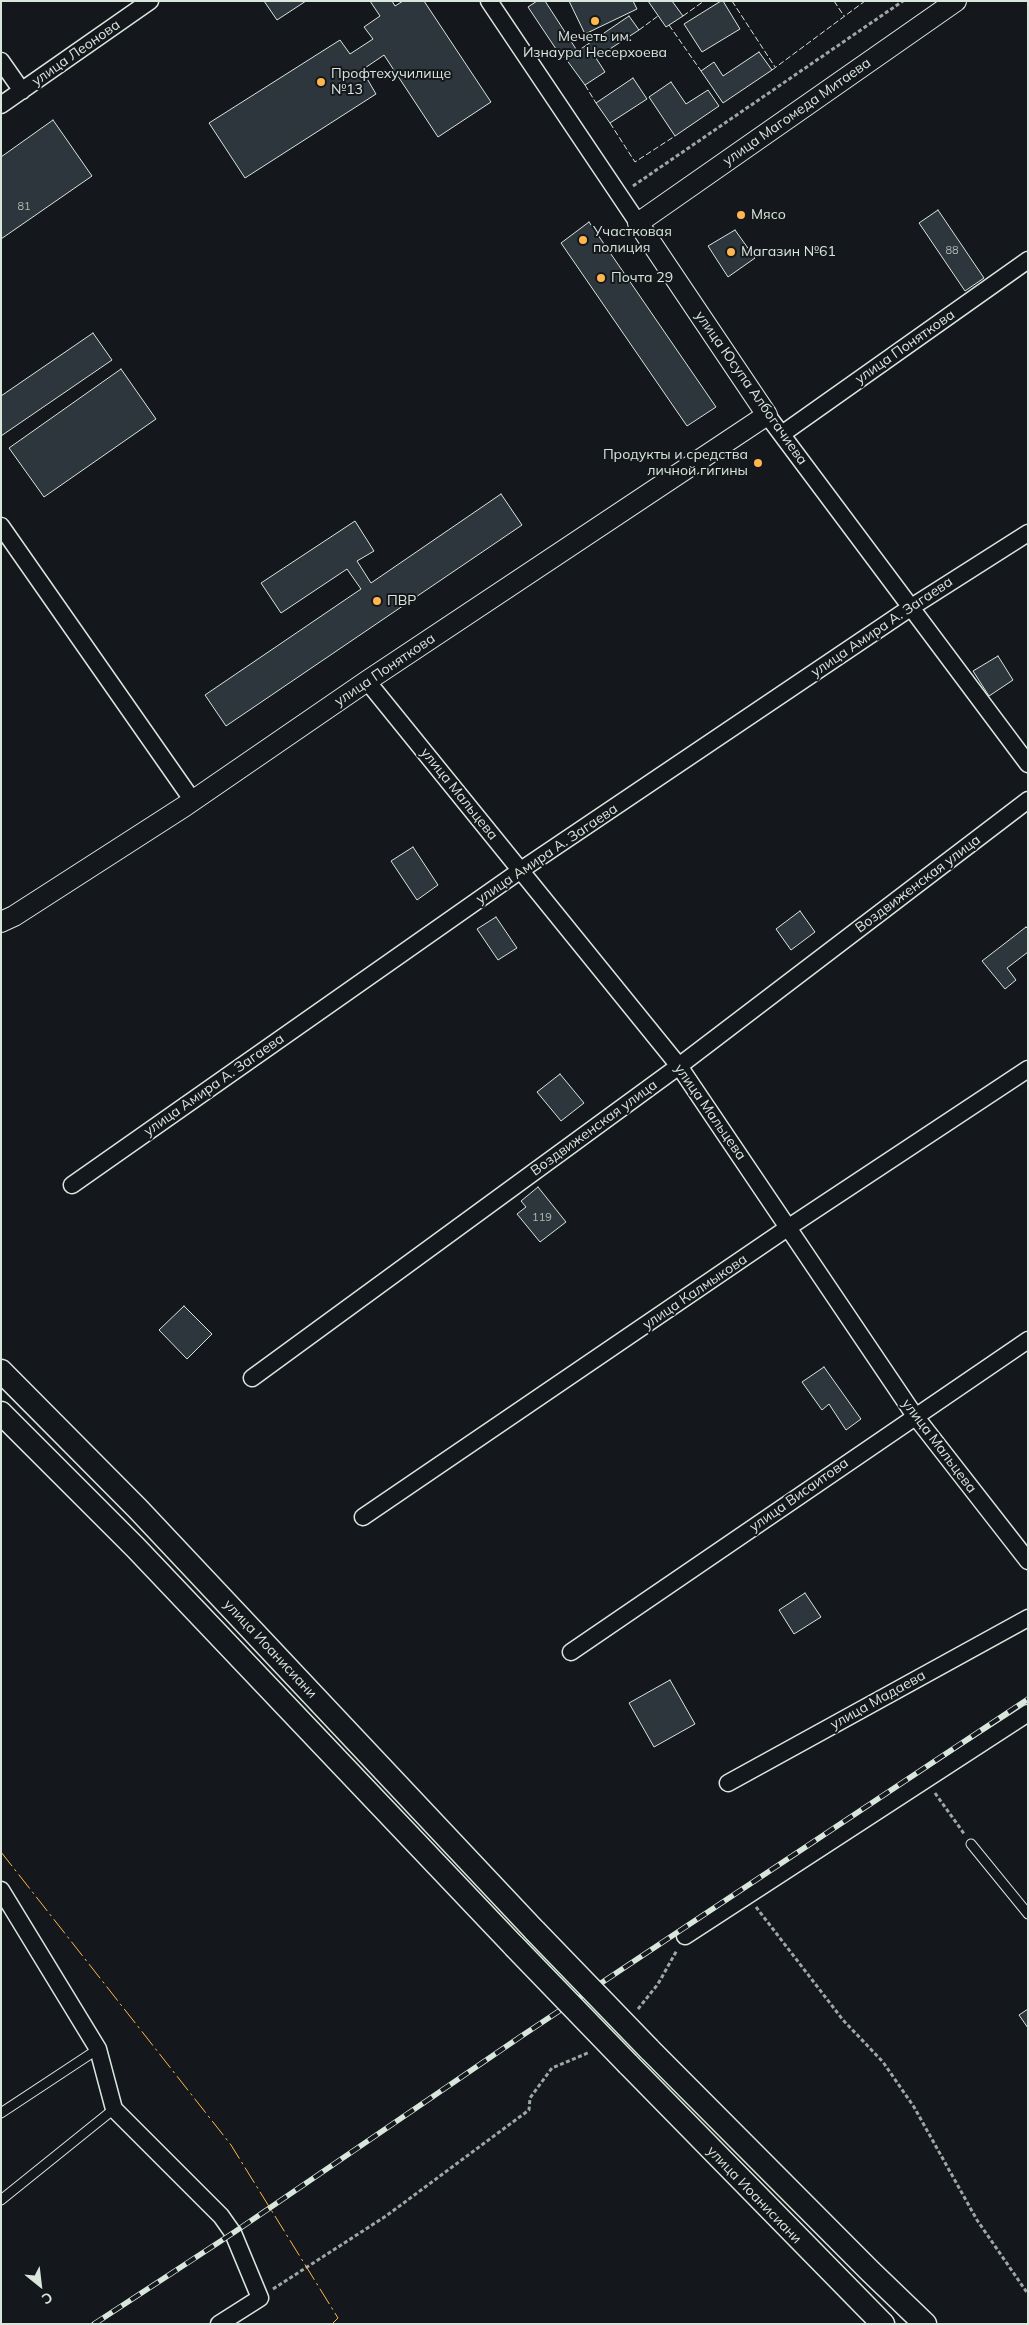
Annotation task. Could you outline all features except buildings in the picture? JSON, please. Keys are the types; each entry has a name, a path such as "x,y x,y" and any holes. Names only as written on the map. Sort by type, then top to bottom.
{"main road":[{"name":"улица Иоанисиани","path":"1,1371 138,1509 535,1931 649,2049 925,2324"},
{"name":"улица Иоанисиани","path":"1,1413 135,1547 514,1946 882,2324"}],"street":[{"name":"улица Леонова","path":"1,104 150,1"},
{"name":"улица Магомеда Митаева","path":"638,223 956,1"},
{"name":"улица Юсупа Албогачиева","path":"496,4 638,223 767,415 1028,764"},
{"path":"1,61 22,91"},
{"name":"улица Поняткова","path":"782,434 1028,260"},
{"name":"улица Поняткова","path":"1,922 14,916 193,800 367,681 767,415"},
{"path":"1,526 193,800"},
{"name":"улица Амира А. Загаева","path":"72,1185 521,870 910,608 1028,533"},
{"name":"улица Мальцева","path":"367,681 680,1066 915,1416 1028,1561"},
{"name":"Воздвиженская улица","path":"252,1378 680,1066 1028,800"},
{"name":"улица Калмыкова","path":"363,1517 789,1227 1028,1069"},
{"name":"улица Висаитова","path":"571,1652 1028,1340"},
{"name":"улица Мадаева","path":"728,1783 1028,1618"},
{"path":"684,1936 1028,1713"},
{"path":"1,1890 98,2049 114,2109 221,2216 233,2233 260,2298 219,2324"}],"lane":[{"path":"970,1844 1028,1914"},
{"path":"1,2113 98,2049"},
{"path":"1,2200 114,2109"}],"path":[{"path":"620,195 903,1"},
{"path":"924,1780 970,1844"},
{"path":"747,1896 842,2020 883,2062 914,2107 977,2220 1028,2294"},
{"path":"634,2014 658,1984 684,1936"},
{"path":"260,2298 386,2216 529,2110 530,2098 552,2068 593,2051"}],"railway":[{"path":"94,2324 233,2233 520,2037 1028,1699"}],"fence":[{"path":"683,16 704,1"},
{"path":"732,1 775,67"},
{"path":"834,1 844,16"},
{"path":"772,70 865,1"},
{"path":"639,30 658,16"},
{"path":"669,25 701,71"},
{"path":"585,85 596,103"},
{"path":"610,123 635,162 675,136"}],"power":[{"path":"1,1852 231,2145 338,2318 332,2324"}],"place":[{"name":"Мечеть им. Изнаура Несерхоева","path":"595,21"},
{"name":"Профтехучилище №13","path":"321,82"},
{"name":"Мясо","path":"741,215"},
{"name":"Участковая полиция","path":"583,240"},
{"name":"Магазин №61","path":"731,252"},
{"name":"Почта 29","path":"601,278"},
{"name":"Продукты и средства личной гигины","path":"758,463"},
{"name":"ПВР","path":"377,601"}]}
